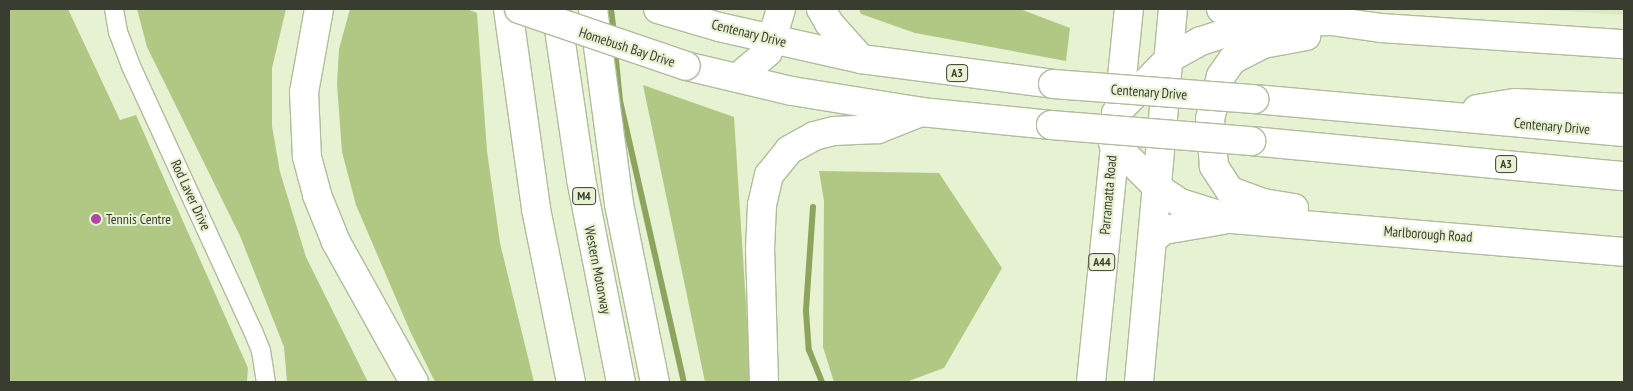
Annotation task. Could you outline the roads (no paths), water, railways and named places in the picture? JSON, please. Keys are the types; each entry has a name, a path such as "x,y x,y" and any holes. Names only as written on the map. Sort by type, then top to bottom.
{"highway":[{"path":"318,9 304,92 307,158 317,195 336,242 414,382"},
{"path":"508,9 536,210 571,382"},
{"name":"Homebush Bay Drive","path":"519,9 686,66 737,78"},
{"name":"Western Motorway","path":"556,9 581,179 620,382"},
{"path":"593,9 619,204 656,382"},
{"path":"737,78 758,63 773,40 781,9"},
{"path":"821,9 829,24 861,59"},
{"name":"Parramatta Road","path":"1092,382 1113,143 1129,9"},
{"path":"1139,382 1154,238 1173,9"},
{"path":"1220,9 1257,23"},
{"name":"Centenary Drive","path":"668,12 773,40 861,59 1053,84 1254,99 1624,132"},
{"path":"1116,113 1170,58 1201,41 1257,23 1332,21 1381,28 1624,44"},
{"path":"1381,28 1283,39 1247,50 1232,60 1220,76 1212,110 1211,152 1219,178 1239,195 1393,232"},
{"name":"A3","path":"737,78 792,91 921,112 1624,176"},
{"path":"1436,116 1516,102 1624,108"},
{"path":"764,382 760,250 762,205 769,175 789,150 814,136 834,131 878,129 921,112"},
{"name":"Marlborough Road","path":"1113,143 1158,188 1182,204 1232,219 1624,252"},
{"name":"Marlborough Road","path":"1154,238 1164,230 1232,219"}],"street":[{"name":"Rod Laver Drive","path":"114,9 118,32 130,64 250,323 261,351 266,382"}],"waterway":[{"path":"611,9 614,35"},
{"path":"615,50 620,101 684,382"},
{"path":"813,207 806,311 809,350 822,382"}],"place":[{"name":"Tennis Centre","path":"96,219"}]}
